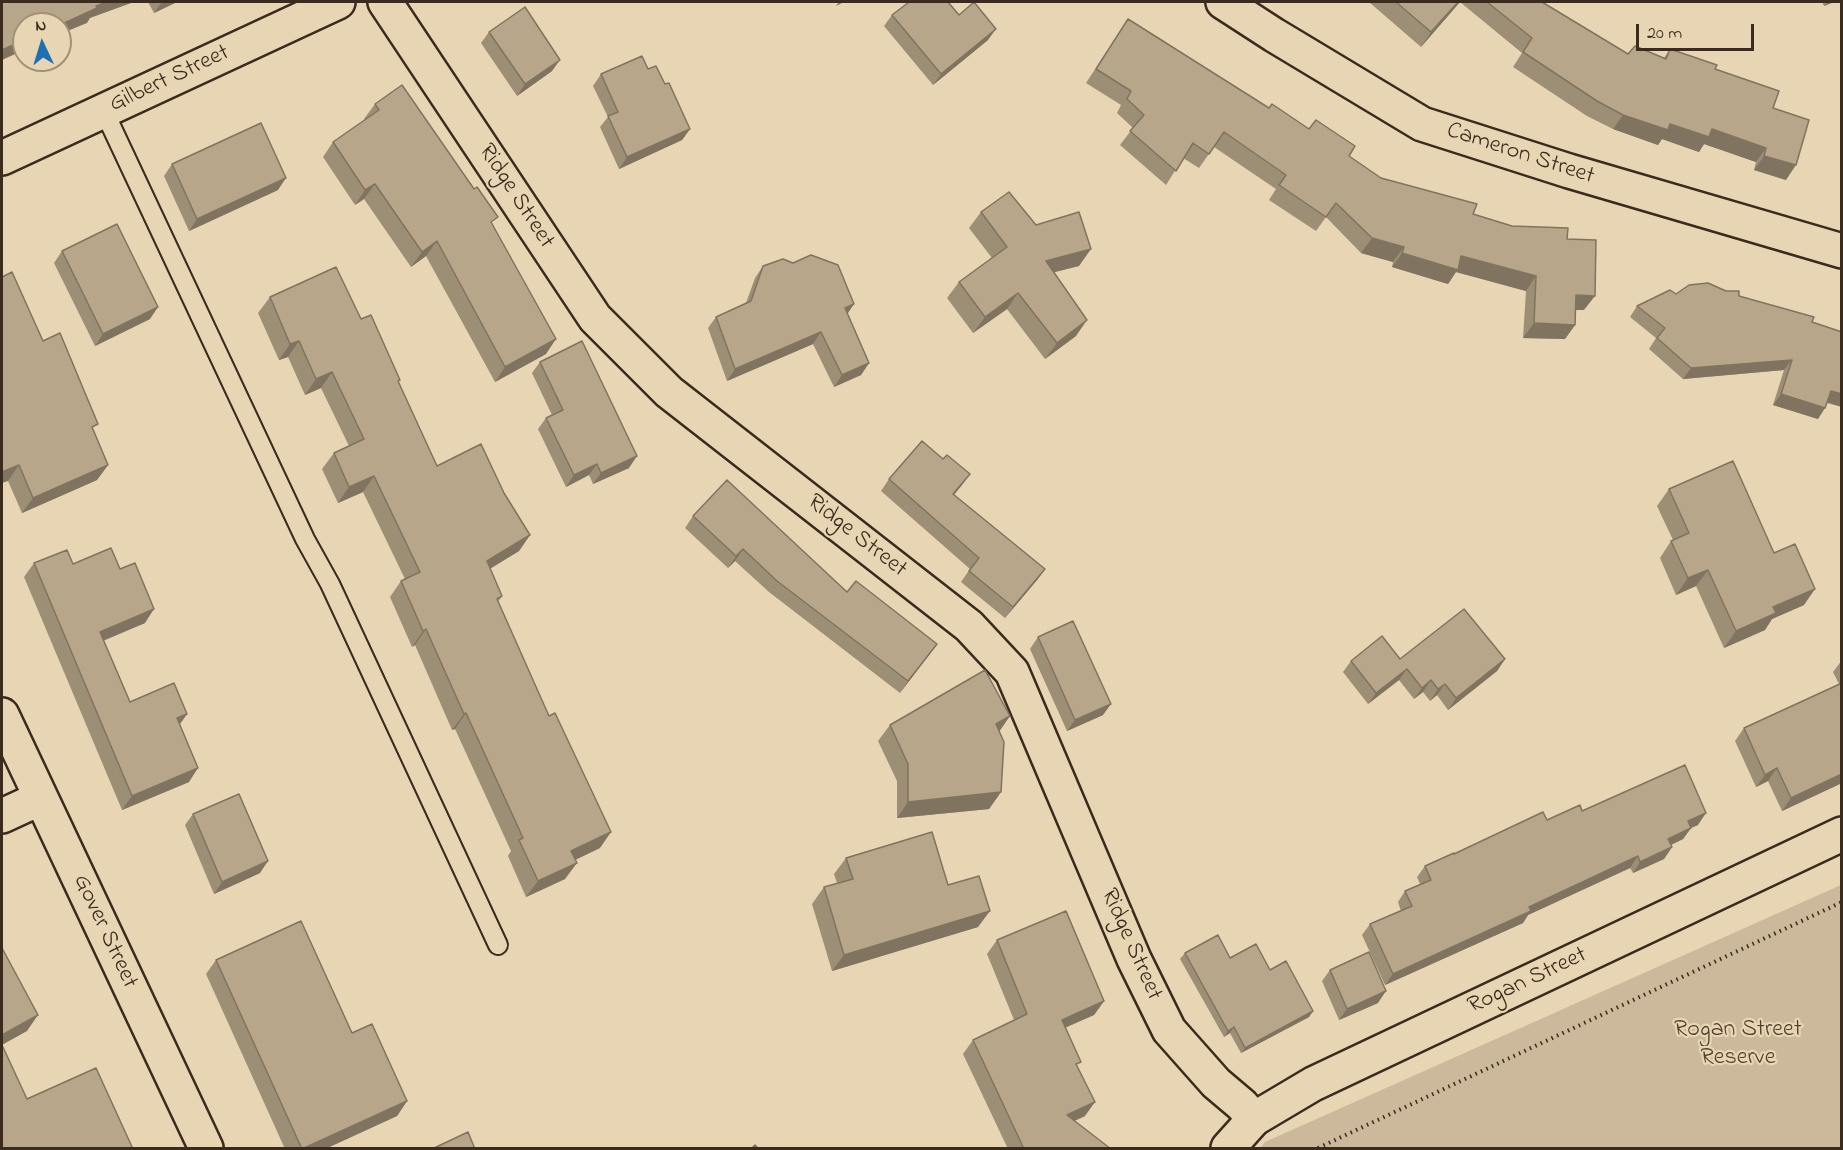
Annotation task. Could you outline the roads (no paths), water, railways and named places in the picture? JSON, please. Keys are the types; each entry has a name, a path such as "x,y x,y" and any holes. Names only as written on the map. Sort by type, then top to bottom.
{"street":[{"name":"Gilbert Street","path":"2,158 338,2"},
{"name":"Ridge Street","path":"385,2 595,318 669,392 969,626 1011,672 1134,959 1169,1030 1216,1083 1242,1105 1254,1119"},
{"name":"Cameron Street","path":"1223,2 1422,124 1569,171 1842,251"},
{"name":"Gover Street","path":"2,716 206,1149"},
{"path":"2,816 41,798"},
{"name":"Rogan Street","path":"1228,1149 1254,1119 1313,1084 1842,834"}],"lane":[{"path":"104,111 305,539 330,584 498,945"}],"park label":[{"name":"Rogan Street Reserve","path":"1738,1045"}]}
